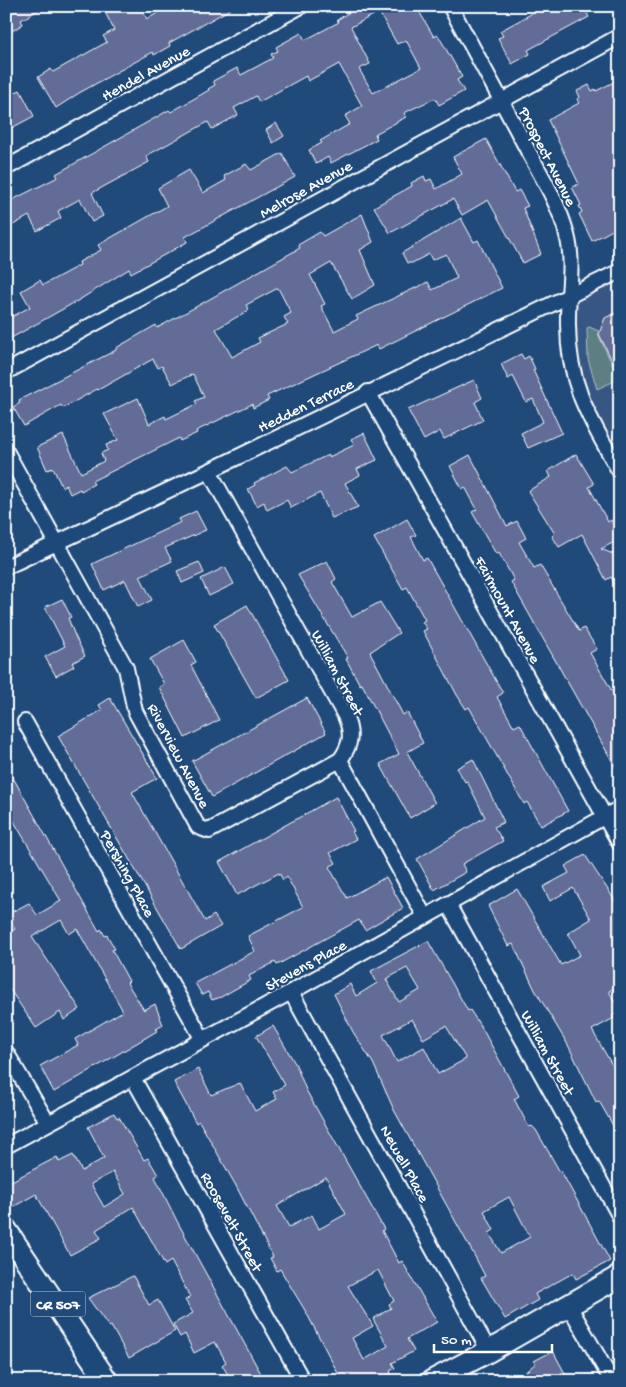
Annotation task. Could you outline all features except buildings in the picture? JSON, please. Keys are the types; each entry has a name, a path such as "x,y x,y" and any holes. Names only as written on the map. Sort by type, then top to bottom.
{"main road":[{"name":"CR 507","path":"6,1230 107,1381"},
{"path":"432,1381 489,1351 568,1304 620,1276"}],"street":[{"name":"Hendel Avenue","path":"6,168 301,6"},
{"name":"Prospect Avenue","path":"450,6 555,200 567,235 572,265 568,296 568,350 574,380 585,409 620,472"},
{"name":"Melrose Avenue","path":"6,372 620,36"},
{"name":"Hedden Terrace","path":"6,567 209,471 620,271"},
{"name":"Fairmount Avenue","path":"368,392 620,844"},
{"name":"Riverview Avenue","path":"6,451 126,668 135,711 198,826 209,831 340,760"},
{"name":"William Street","path":"209,471 345,716 350,728 351,740 348,749 340,760"},
{"name":"Pershing Place","path":"25,722 203,1040"},
{"path":"340,760 425,917"},
{"name":"Stevens Place","path":"6,1146 291,992 620,808"},
{"name":"William Street","path":"448,904 620,1217"},
{"name":"Newell Place","path":"291,992 489,1351"},
{"path":"6,1052 48,1123"},
{"name":"Roosevelt Street","path":"133,1078 303,1381"},
{"path":"568,1304 612,1381"}],"shaded area":[{"path":"620,271 620,452 611,457 585,409 568,296"}],"green space":[{"path":"587,328 599,331 598,334 619,379 597,389 588,359"}]}
